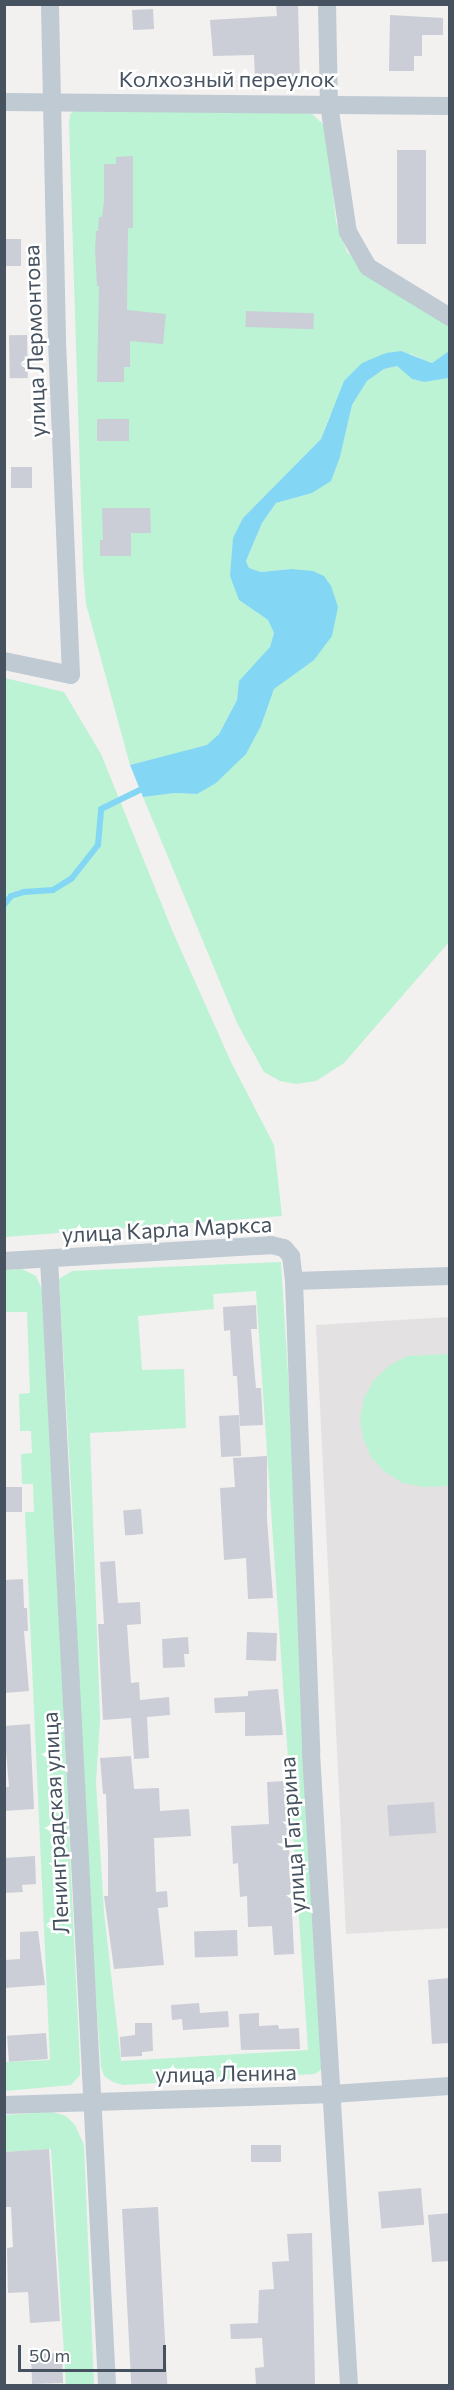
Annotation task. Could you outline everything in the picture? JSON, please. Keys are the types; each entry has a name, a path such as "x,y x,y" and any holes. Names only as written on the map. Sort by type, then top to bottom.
{"street":[{"name":"улица Лермонтова","path":"4,661 71,675 57,340 50,4"},
{"path":"327,4 329,104 348,232 368,267 450,317"},
{"name":"Колхозный переулок","path":"4,102 450,106"},
{"name":"улица Карла Маркса","path":"4,1261 271,1245 284,1248 291,1256 294,1281"},
{"name":"Ленинградская улица","path":"49,1258 107,2385"},
{"path":"294,1281 450,1276"},
{"name":"улица Гагарина","path":"294,1281 311,1753 349,2385"},
{"name":"улица Ленина","path":"4,2105 94,2100 332,2094 450,2086"}],"shaded area":[{"path":"449,1317 449,1928 346,1934 316,1325"}],"green space":[{"path":"80,107 244,110 312,114 326,127 336,222 347,252 384,286 449,325 449,351 432,363 411,354 385,353 330,415 321,439 243,518 239,600 268,620 274,633 270,647 240,681 237,700 219,734 207,746 130,765 86,604 83,568 69,123 70,114"},
{"path":"397,366 412,379 424,382 449,378 449,942 344,1063 316,1081 296,1084 280,1081 264,1072 237,1023 143,797 175,793 197,794 261,726 274,689 293,674 291,569 261,572 249,568 246,561 262,523 276,503 312,493 340,457 352,405 367,381 384,369"},
{"path":"5,678 64,692 101,754 172,930 231,1062 274,1145 282,1216 5,1237"},
{"path":"281,1262 327,1998 325,2067 315,2074 123,2085 104,2076 101,2067 82,1798 74,1540 59,1279 72,1271","holes":["256,1291 308,2050 121,2061 104,1912 96,1782 100,1720 90,1433 186,1428 184,1369 142,1370 138,1316 214,1309 213,1294"]},
{"path":"22,1269 36,1276 44,1294 80,2075 71,2085 5,2091 5,2062 50,2060 25,1512 34,1512 33,1484 22,1484 21,1454 32,1453 31,1431 20,1431 19,1394 30,1393 27,1312 4,1312 5,1270"},
{"path":"449,1354 449,1486 423,1487 403,1483 385,1472 371,1457 363,1438 360,1418 364,1398 374,1380 389,1366 407,1356"},
{"path":"52,2112 66,2116 75,2125 84,2145 94,2385 66,2385 51,2149 5,2152 5,2115"}],"water":[{"path":"401,351 432,363 449,351 449,378 424,382 412,379 397,366 384,369 367,381 352,405 340,457 331,481 312,493 276,503 262,523 246,561 249,568 261,572 291,569 313,571 324,576 331,586 338,607 332,636 314,660 274,689 261,726 246,754 216,783 197,794 175,793 143,797 130,765 207,745 219,734 237,700 239,681 270,647 274,633 268,620 239,600 230,576 233,538 243,518 321,439 344,381 362,363 386,353"}],"building":[{"path":"276,4 298,4 300,84 277,84 277,76 255,77 254,55 213,56 210,20 277,16"},
{"path":"153,9 154,29 133,30 132,10"},
{"path":"390,15 443,18 443,35 422,35 422,56 414,56 414,71 389,71"},
{"path":"397,150 426,150 426,244 397,244"},
{"path":"133,156 133,228 128,228 127,310 166,314 163,344 130,341 130,367 124,367 124,382 97,382 99,286 97,286 95,249 96,231 98,231 99,217 102,217 104,201 104,164 116,164 116,157"},
{"path":"4,239 21,239 21,266 4,266"},
{"path":"246,311 314,313 313,329 245,327"},
{"path":"9,335 27,335 28,378 10,378"},
{"path":"97,419 129,419 129,441 97,441"},
{"path":"11,467 32,467 32,488 11,488"},
{"path":"102,508 150,508 151,533 131,533 131,556 100,556 100,540 103,540"},
{"path":"256,1305 257,1329 251,1329 256,1388 261,1388 263,1425 240,1426 237,1376 233,1376 230,1330 224,1331 223,1307"},
{"path":"239,1415 241,1456 221,1457 219,1416"},
{"path":"267,1456 267,1519 273,1598 248,1599 246,1558 224,1560 220,1488 235,1487 233,1458"},
{"path":"4,1487 22,1487 22,1512 4,1512"},
{"path":"141,1509 143,1534 125,1535 123,1511"},
{"path":"115,1561 118,1603 140,1602 141,1624 127,1625 131,1683 139,1682 140,1700 169,1697 170,1715 147,1717 149,1758 134,1759 131,1718 103,1720 98,1624 104,1624 100,1562"},
{"path":"23,1579 24,1608 27,1608 28,1631 24,1631 29,1691 4,1693 4,1580"},
{"path":"247,1632 277,1633 276,1661 246,1660"},
{"path":"188,1637 189,1654 184,1654 185,1667 163,1668 162,1639"},
{"path":"278,1689 283,1735 245,1736 245,1712 215,1713 214,1698 248,1696 248,1691"},
{"path":"30,1724 34,1809 4,1811 4,1787 9,1787 4,1726"},
{"path":"131,1756 134,1789 159,1788 160,1811 189,1809 191,1836 154,1838 156,1892 167,1891 168,1907 158,1908 164,1965 114,1969 104,1896 108,1896 108,1853 106,1794 103,1794 100,1758"},
{"path":"286,1781 294,1954 274,1955 272,1926 248,1927 247,1896 240,1897 238,1863 233,1864 231,1826 269,1824 267,1782"},
{"path":"434,1802 436,1833 389,1836 387,1805"},
{"path":"35,1856 36,1884 22,1885 23,1892 4,1893 4,1858"},
{"path":"237,1930 238,1956 195,1957 194,1932"},
{"path":"38,1931 45,1985 4,1988 4,1960 20,1959 20,1932"},
{"path":"450,1978 450,2043 432,2044 428,1980"},
{"path":"199,2003 200,2013 228,2011 229,2027 183,2030 182,2019 172,2020 171,2005"},
{"path":"259,2013 259,2026 278,2025 279,2029 299,2028 300,2049 241,2050 239,2014"},
{"path":"135,2023 152,2023 153,2051 142,2052 142,2056 121,2057 120,2037 135,2035"},
{"path":"46,2033 48,2059 9,2062 7,2036"},
{"path":"251,2145 281,2145 281,2162 251,2162"},
{"path":"49,2149 60,2321 30,2323 28,2292 8,2293 7,2248 13,2247 11,2207 4,2207 4,2152"},
{"path":"421,2188 424,2225 381,2229 378,2192"},
{"path":"158,2207 167,2385 131,2386 122,2209"},
{"path":"450,2213 450,2261 432,2262 428,2215"},
{"path":"312,2233 315,2385 256,2385 255,2368 264,2367 262,2338 231,2339 230,2324 258,2323 259,2290 274,2289 272,2262 289,2261 287,2234"},
{"path":"62,2353 63,2383 32,2384 31,2354"}],"waterway":[{"path":"4,905 11,896 24,892 53,890 72,878 98,845 101,809 146,787"}]}
